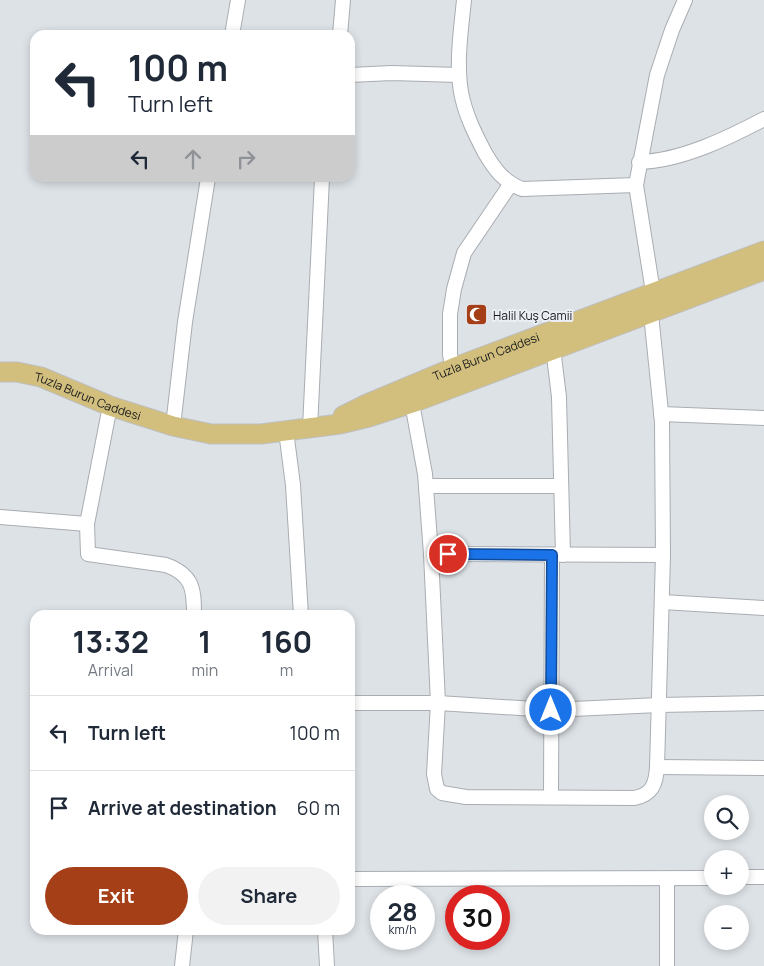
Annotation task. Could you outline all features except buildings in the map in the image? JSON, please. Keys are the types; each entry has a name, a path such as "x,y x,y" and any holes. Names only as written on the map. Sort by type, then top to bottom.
{"main road":[{"name":"Tuzla Burun Caddesi","path":"317,427 453,368 764,251"},
{"name":"Tuzla Burun Caddesi","path":"0,372 17,372 41,377 110,406 198,432 221,435 261,434 317,427 369,417 412,403 553,348 651,314 764,270"}],"street":[{"path":"233,30 238,0"},
{"path":"340,30 343,0"},
{"path":"464,0 459,75 464,105 479,142 500,176 510,185 534,190 636,185"},
{"path":"653,292 636,185 656,75 672,30 686,0"},
{"path":"355,75 392,73 459,75"},
{"path":"639,162 661,160 723,140 764,118"},
{"path":"173,426 185,322 207,182"},
{"path":"317,427 322,182"},
{"path":"453,368 450,355 450,314 454,289 464,254 510,185"},
{"path":"412,403 426,486 431,554 438,703 434,774 437,789 442,793 466,797 642,797 652,789 656,782 663,555 661,414 651,314"},
{"path":"551,797 551,710 560,486 559,397 553,348"},
{"path":"110,406 87,524 88,554 166,566 178,570 186,576 191,584 194,594 194,610"},
{"path":"661,414 764,418"},
{"path":"286,431 293,486 301,610"},
{"path":"426,486 560,486"},
{"path":"0,517 87,524"},
{"path":"431,554 663,555"},
{"path":"662,602 764,608"},
{"path":"355,703 438,703 551,710 764,703"},
{"path":"657,767 764,768"},
{"path":"749,878 764,877"},
{"path":"355,878 704,878"},
{"path":"667,879 667,966"},
{"path":"182,966 185,935"},
{"path":"325,935 327,966"}],"place":[{"name":"Halil Kuş Camii","path":"477,315"}],"route":[{"path":"448,554 552,555 551,710"}]}
